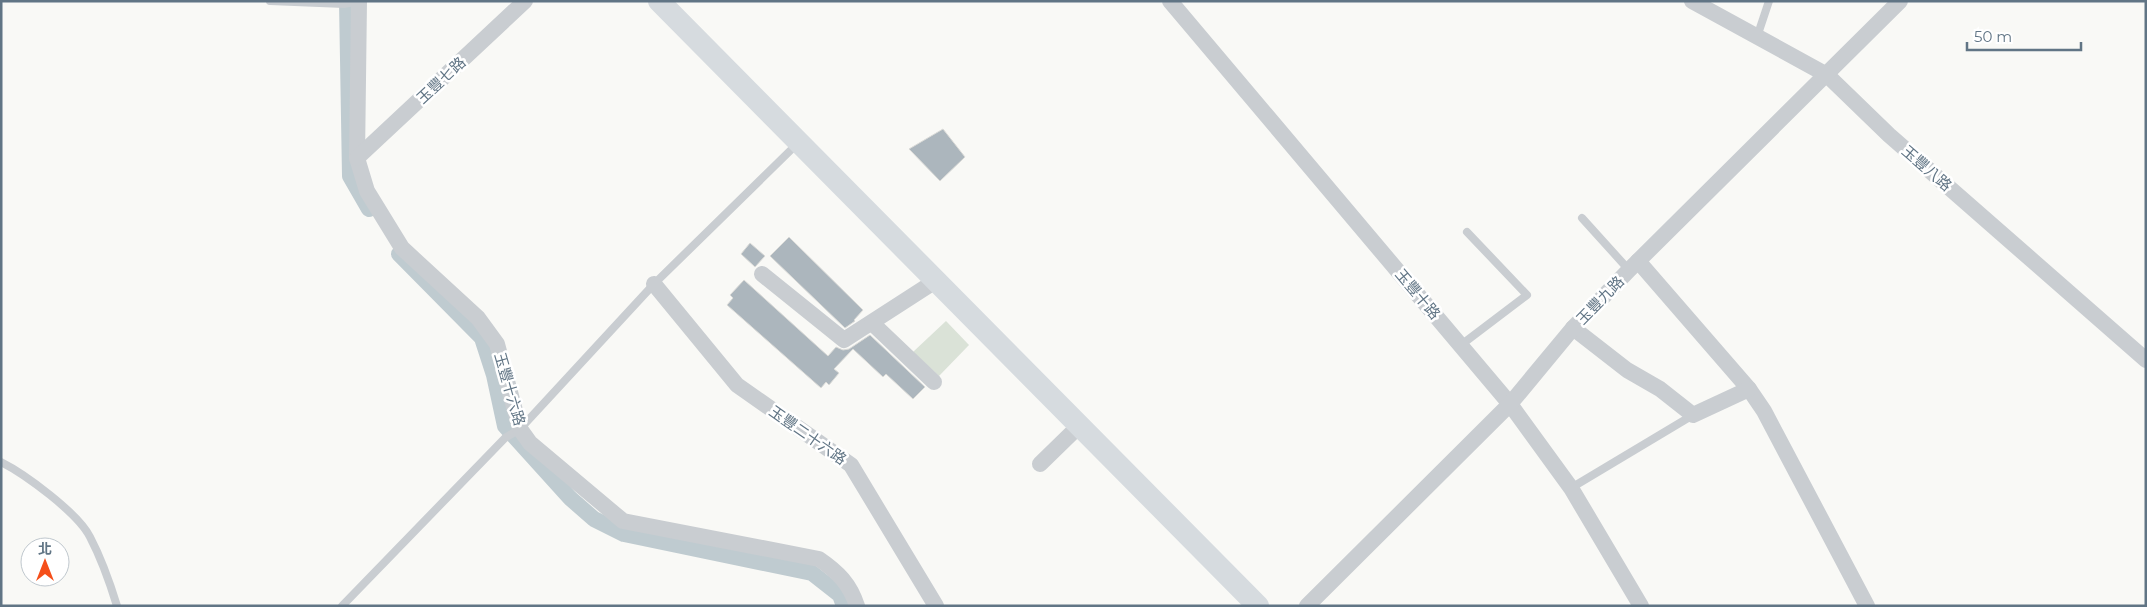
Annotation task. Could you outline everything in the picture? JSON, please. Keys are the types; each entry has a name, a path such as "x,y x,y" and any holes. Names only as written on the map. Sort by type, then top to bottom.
{"main road":[{"path":"659,1 1258,606"}],"street":[{"name":"玉豐七路","path":"357,158 525,1"},
{"name":"玉豐十路","path":"1170,1 1510,404 1571,488 1641,606"},
{"name":"玉豐八路","path":"1692,1 1827,75 1889,135 2146,360"},
{"name":"玉豐九路","path":"1307,606 1510,404 1573,328 1634,265 1900,1"},
{"name":"玉豐十六路","path":"354,3 357,158 367,191 402,248 478,318 497,344 518,430 551,462 623,520 819,559 839,573 852,592 857,606"},
{"path":"1634,265 1749,389 1764,411 1867,606"},
{"path":"762,274 844,340 937,280"},
{"name":"玉豐二十六路","path":"654,284 737,385 851,465 936,606"},
{"path":"872,323 934,382"},
{"path":"1573,328 1627,370 1660,389 1692,415 1749,389"},
{"path":"1040,464 1080,425"}],"lane":[{"path":"270,1 354,3"},
{"path":"1757,37 1769,1"},
{"path":"342,606 505,438 518,430 654,284 800,142"},
{"path":"1582,218 1634,265"},
{"path":"1461,345 1527,295 1467,232"},
{"path":"1571,488 1692,415"},
{"path":"1,462 40,488 75,516 90,535 117,606"}],"shaded area":[{"path":"946,321 969,345 939,376 913,352"}],"building":[{"path":"943,129 965,157 940,181 909,149"},
{"path":"789,237 863,310 855,321 845,328 770,256"},
{"path":"750,243 765,256 755,267 741,254"},
{"path":"744,280 828,356 836,347 843,350 849,349 870,335 925,387 913,399 886,374 883,377 853,349 834,369 839,373 829,385 826,382 821,388 727,305 733,298 730,295"}],"waterway":[{"path":"347,1 350,176 369,209"},
{"path":"399,254 482,338 494,375 505,426 570,498 594,519 624,534 812,573 840,595 844,606"}]}
